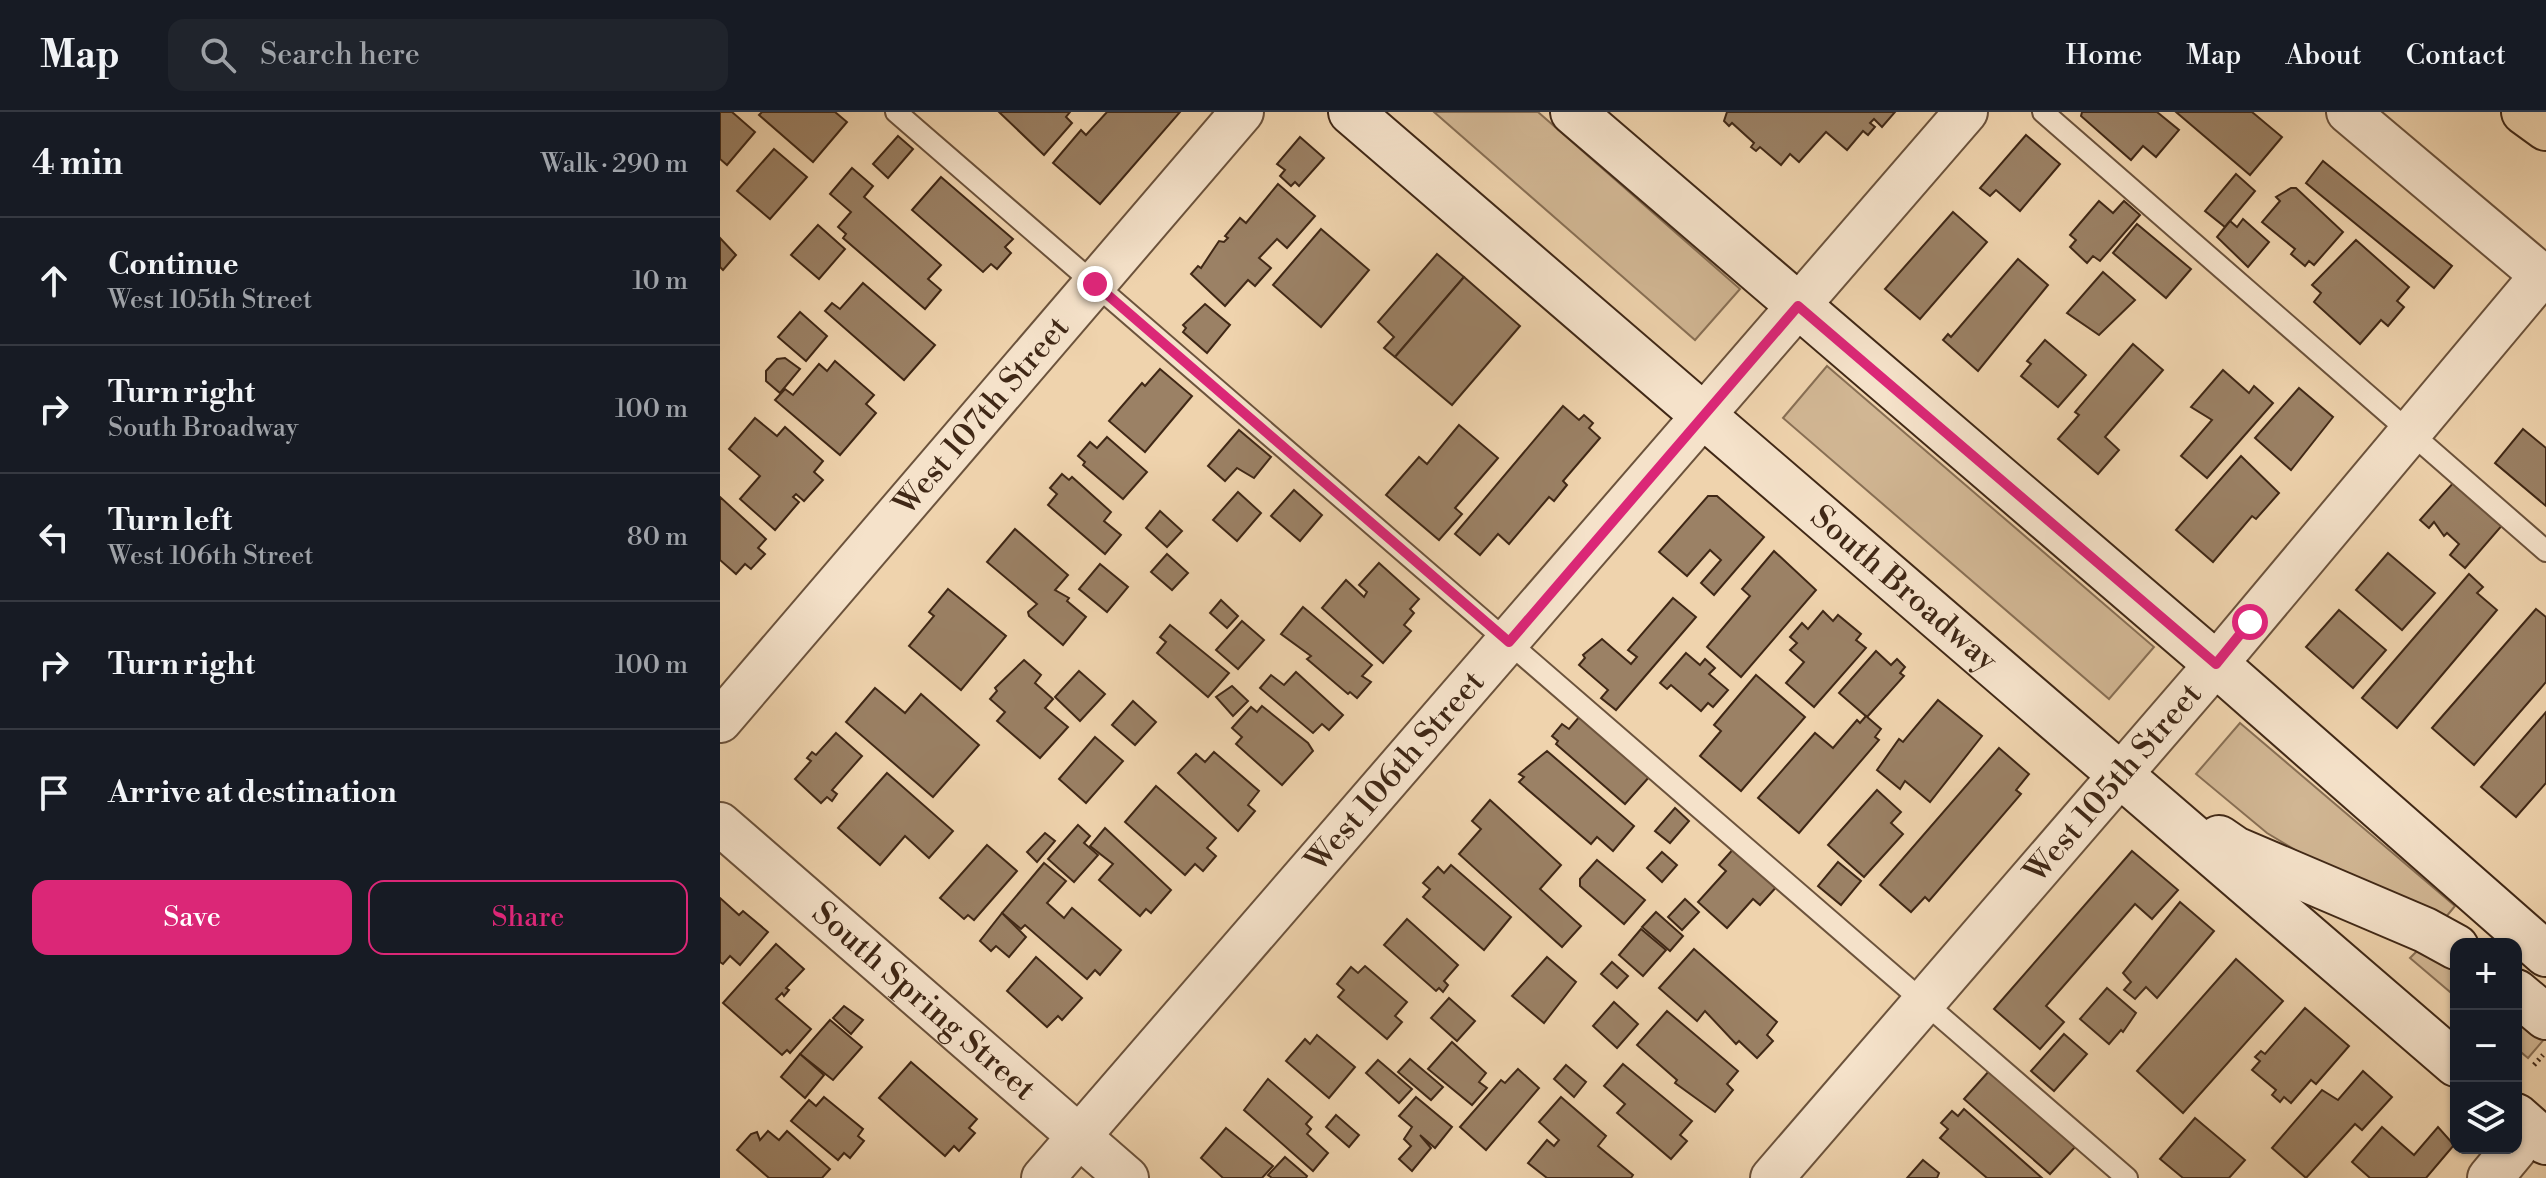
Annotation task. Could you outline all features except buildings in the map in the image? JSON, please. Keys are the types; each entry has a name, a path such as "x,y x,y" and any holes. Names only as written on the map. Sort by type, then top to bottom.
{"highway":[{"path":"2524,112 2546,128"}],"main road":[{"name":"South Broadway","path":"1351,112 2450,1059"},
{"path":"1573,112 2216,664 2546,954"},
{"path":"2120,774 2235,849 2425,930 2450,944"},
{"path":"2522,997 2546,1017"},
{"path":"2490,1178 2531,1130"}],"street":[{"name":"West 107th Street","path":"720,721 1242,112"},
{"name":"West 106th Street","path":"1043,1178 1966,112"},
{"path":"2348,112 2544,277"},
{"name":"West 105th Street","path":"1772,1178 2216,664 2544,277"},
{"name":"South Spring Street","path":"720,824 1127,1178"}],"lane":[{"path":"896,112 2127,1178"},
{"path":"2043,112 2546,551"}],"shaded area":[{"path":"1434,112 1538,112 1740,289 1695,340"},
{"path":"1827,366 2154,647 2109,699 1783,418"},
{"path":"2240,723 2455,906 2441,923 2307,857 2267,833 2196,774"},
{"path":"2427,941 2450,955 2450,992 2410,958"},
{"path":"2522,1011 2546,1037 2528,1058 2522,1053"}],"route":[{"path":"1095,284 1509,642 1798,306 2216,664 2250,622"}]}
